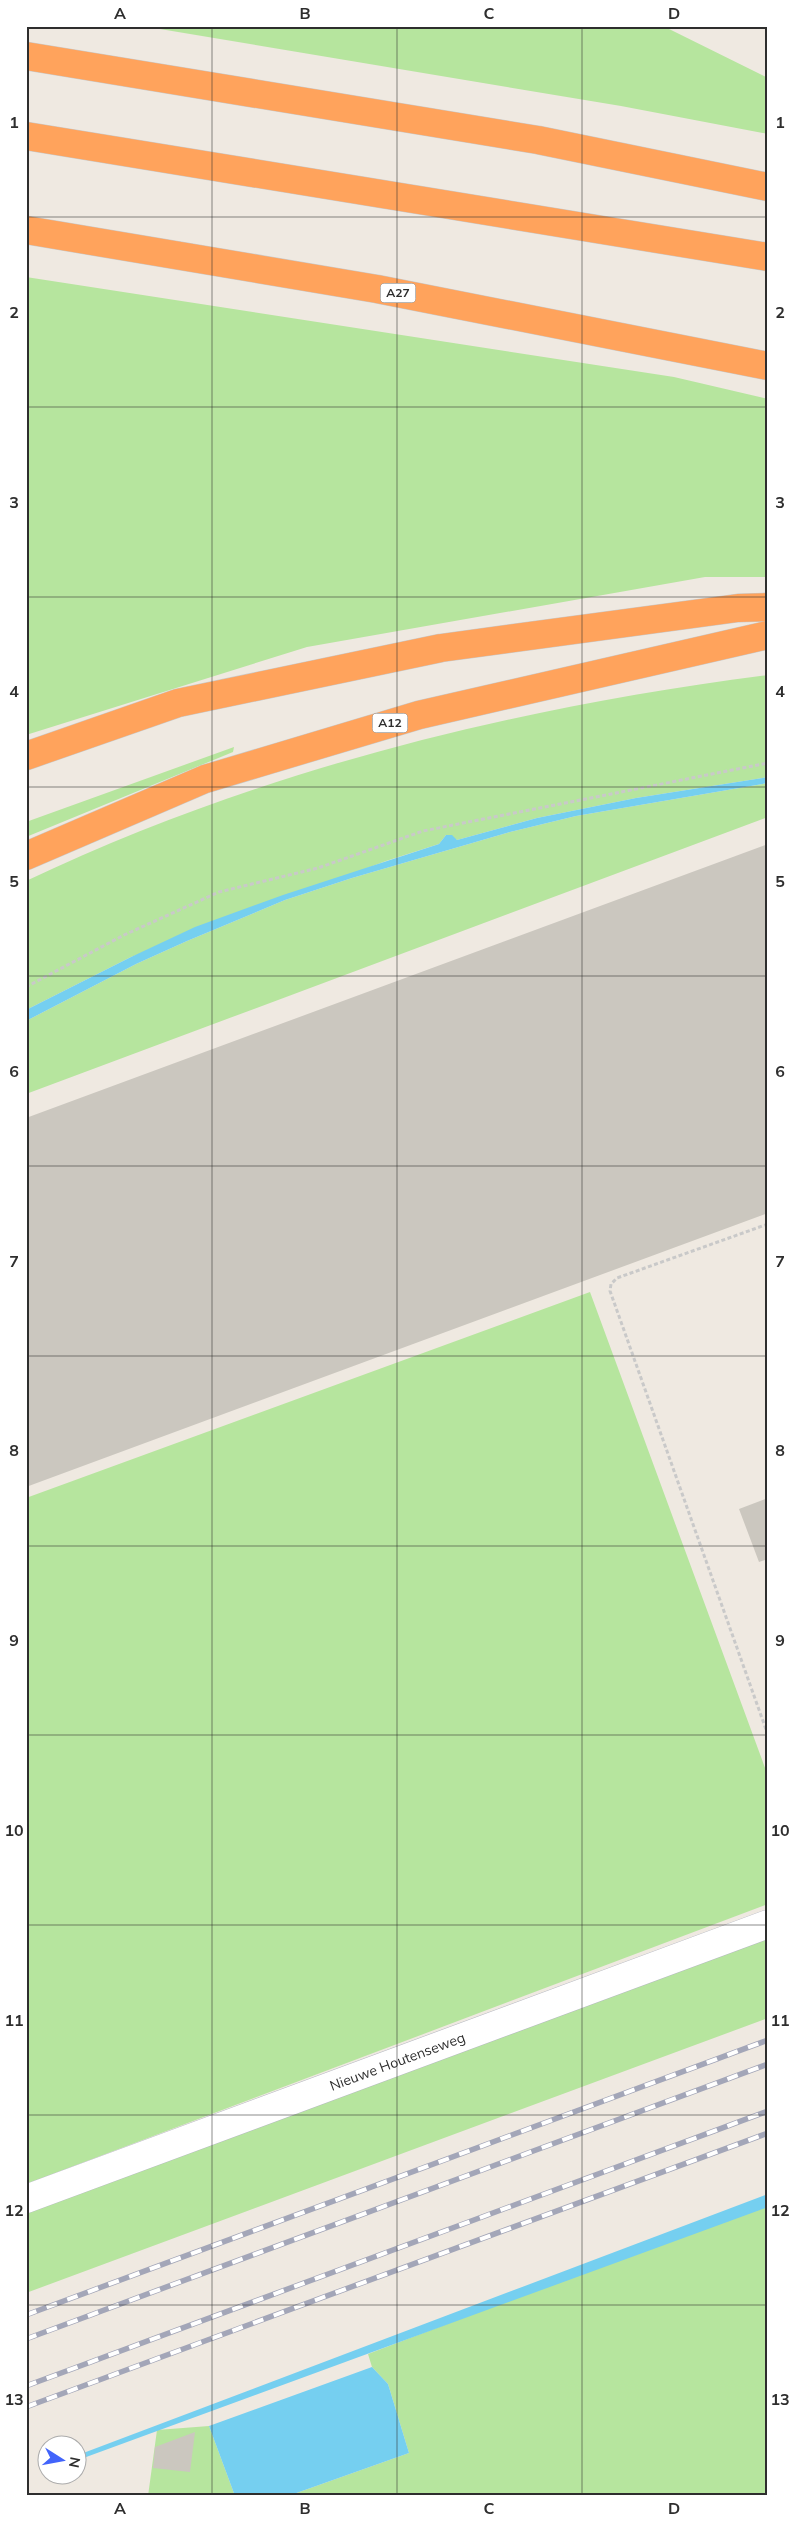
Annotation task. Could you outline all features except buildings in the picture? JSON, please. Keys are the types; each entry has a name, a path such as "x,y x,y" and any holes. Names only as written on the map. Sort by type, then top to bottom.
{"highway":[{"path":"26,56 538,140 768,187"},
{"path":"26,136 768,258"},
{"name":"A27","path":"26,230 376,289 768,366"},
{"path":"26,756 178,703 441,648 738,608 768,607"},
{"name":"A12","path":"26,856 205,779 418,715 768,635"}],"street":[{"name":"Nieuwe Houtenseweg","path":"26,2199 768,1924"}],"path":[{"path":"26,987 124,935 219,892 318,868 423,831 768,763"},
{"path":"768,1224 617,1278 611,1284 610,1291 768,1735"}],"green space":[{"path":"142,26 663,26 768,78 768,134 621,106"},
{"path":"26,277 674,377 768,399 768,577 705,577 307,647 26,735"},
{"path":"768,675 768,777 636,798 537,818 457,840 446,835 439,844 386,861 131,957 26,1010 26,881 115,842 205,807 296,776 389,749 482,725 577,706 672,689"},
{"path":"234,747 233,752 26,837 26,822"},
{"path":"768,783 768,817 26,1094 26,1021 136,964 187,941 285,900 352,878 510,832 576,816"},
{"path":"590,1292 768,1776 768,1904 26,2184 26,1498"},
{"path":"768,1935 768,2018 26,2293 26,2212"},
{"path":"768,2202 768,2496 288,2496 409,2453 388,2384 372,2367 368,2354"},
{"path":"209,2426 235,2496 148,2496 157,2430"}],"water":[{"path":"768,777 768,783 576,816 510,832 352,878 285,900 136,964 26,1021 26,1010 195,927 283,895 439,844 446,835 452,835 457,840 537,818 636,798"},
{"path":"768,2194 768,2207 88,2456 88,2451"},
{"path":"372,2367 388,2384 409,2453 288,2496 235,2496 209,2426"}],"railway":[{"path":"26,2315 768,2040"},
{"path":"26,2339 768,2064"},
{"path":"26,2386 768,2111"},
{"path":"26,2407 768,2133"}]}
